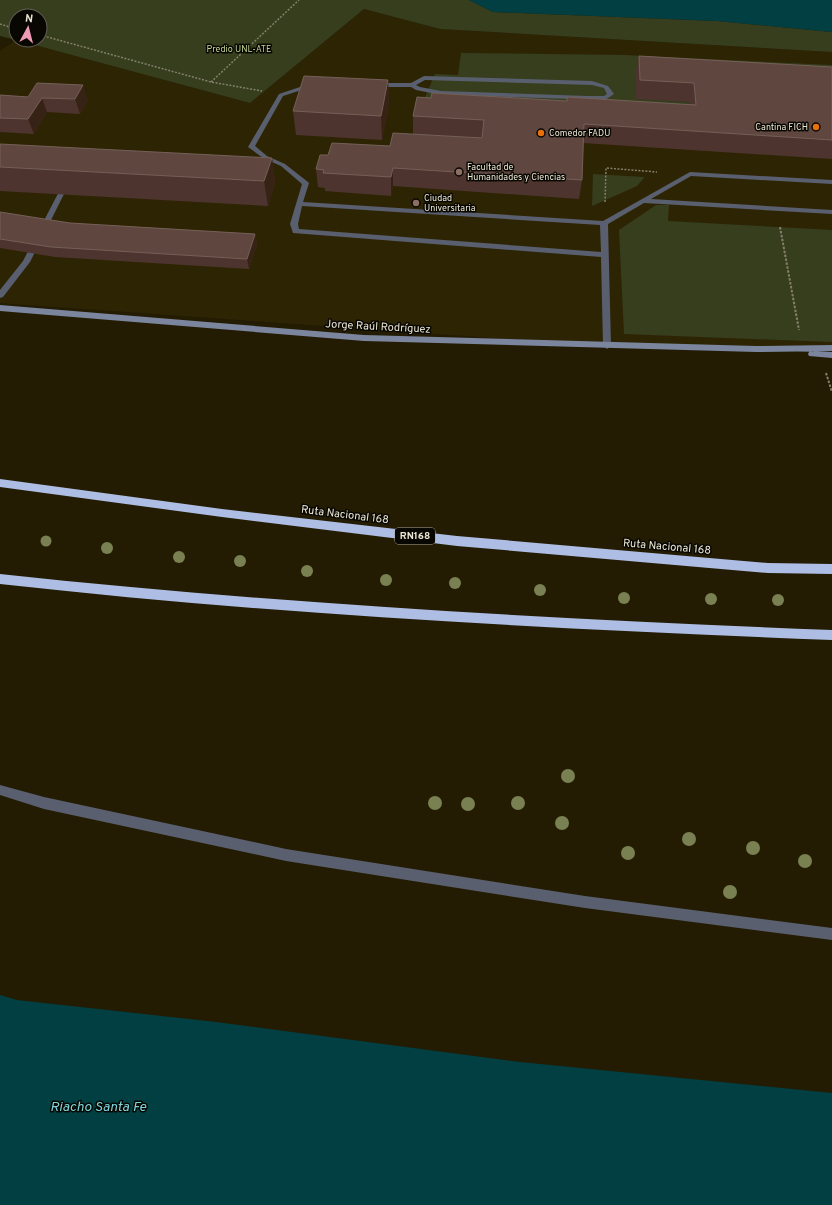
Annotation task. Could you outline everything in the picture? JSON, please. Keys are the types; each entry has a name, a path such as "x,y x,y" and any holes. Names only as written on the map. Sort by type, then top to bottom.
{"highway":[{"name":"Ruta Nacional 168","path":"3,483 222,513 457,541 768,568 832,569"},
{"path":"0,579 56,586 322,609 511,622 832,635"}],"main road":[{"name":"Jorge Raúl Rodríguez","path":"0,308 364,338 820,351 832,348"},
{"name":"Jorge Raúl Rodríguez","path":"820,351 832,355"}],"street":[{"path":"365,85 412,85 424,78 592,83 606,87 611,94 605,98 588,98 441,93 418,89 412,85"},
{"path":"318,85 310,85 280,95 251,147 265,157 283,165 306,183 294,224 296,230 605,255"},
{"path":"0,295 26,262 72,174"},
{"path":"299,204 604,223 690,174 832,182"},
{"path":"644,201 832,212"},
{"path":"604,223 607,346"},
{"path":"0,790 44,803 286,855 585,902 832,934"}],"path":[{"path":"211,82 299,0"},
{"path":"48,37 211,82 280,95"},
{"path":"604,223 606,168 690,174"},
{"path":"779,224 801,338 816,336 832,392"}],"shaded area":[{"name":"Ciudad Universitaria","path":"364,9 440,29 832,52 832,348 607,346 0,303 0,51 8,46 8,48 46,48 250,103"}],"green space":[{"name":"Predio UNL-ATE","path":"0,0 469,0 493,12 717,21 832,32 832,52 440,29 364,9 250,103 45,48 48,48 48,8 8,8 8,38 0,36"},
{"path":"461,53 624,55 832,65 832,85 636,98 690,102 692,123 417,116 435,74 458,75"},
{"path":"593,174 644,178 637,186 592,206"},
{"path":"656,205 669,205 668,221 832,230 832,342 624,334 619,230"}],"water":[{"path":"469,0 832,0 832,32 717,21 493,12"},
{"name":"Riacho Santa Fe","path":"0,995 17,1000 216,1022 520,1062 832,1093 832,1205 0,1205"}],"building":[{"path":"639,56 832,67 832,140 584,124 582,180 393,168 391,177 323,173 324,170 316,169 320,155 328,155 332,143 390,146 393,133 482,138 484,120 413,116 417,97 431,98 432,93 567,101 567,97 696,105 694,83 640,80"},
{"path":"304,76 388,80 381,116 293,111"},
{"path":"37,83 83,85 75,99 42,98 28,119 0,118 0,95 28,97"},
{"path":"0,144 272,158 264,181 0,167"},
{"path":"0,212 70,223 255,234 247,259 51,247 0,239"}],"place":[{"name":"Cantina FICH","path":"816,127"},
{"name":"Comedor FADU","path":"541,133"},
{"name":"Facultad de Humanidades y Ciencias","path":"459,172"},
{"name":"Ciudad Universitaria","path":"416,203"}]}
